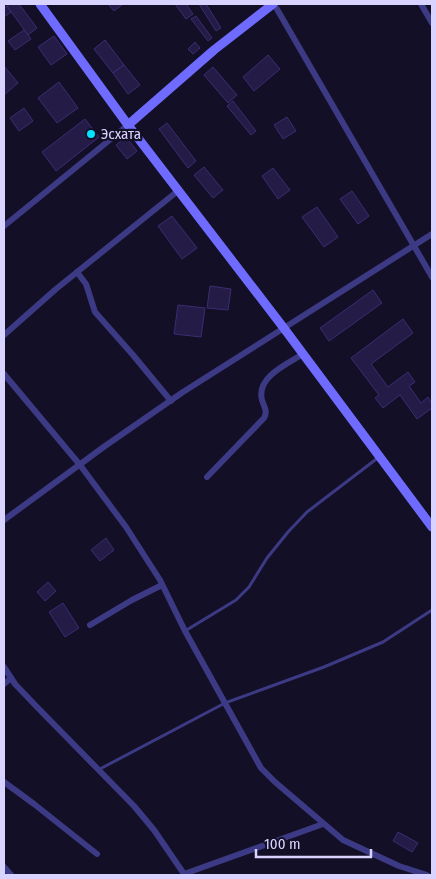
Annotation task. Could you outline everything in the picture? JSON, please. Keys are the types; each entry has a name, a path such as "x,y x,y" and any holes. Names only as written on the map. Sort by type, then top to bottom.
{"street":[{"path":"40,4 128,124 284,327 432,527"},
{"path":"4,226 214,50 274,4 432,277"},
{"path":"421,4 432,23"},
{"path":"4,334 179,190"},
{"path":"4,520 170,401 432,234"},
{"path":"78,272 86,284 95,312 134,355 170,401"},
{"path":"207,477 264,418 266,409 262,400 261,390 266,379 303,354"},
{"path":"4,374 80,465 126,527 162,585 185,631 261,768 323,824 344,840 399,866 427,875"},
{"path":"90,625 162,585"},
{"path":"4,667 11,678 36,706 134,806 154,830 185,875 323,824"},
{"path":"4,684 11,678"},
{"path":"4,782 97,854"},
{"path":"4,867 11,875"}],"lane":[{"path":"185,631 236,600 249,587 278,545 307,512 380,457"},
{"path":"98,770 225,703 324,667 383,642 432,610"}],"building":[{"path":"19,4 37,28 28,35 7,6"},
{"path":"108,4 123,4 114,11"},
{"path":"175,4 186,4 193,14 186,19"},
{"path":"199,4 206,4 221,28 216,31"},
{"path":"7,6 11,12 4,17 4,8"},
{"path":"196,16 212,38 208,41 191,19"},
{"path":"24,30 31,39 15,50 8,41"},
{"path":"54,36 67,54 51,65 38,47"},
{"path":"105,40 124,65 113,73 94,49"},
{"path":"195,42 200,48 193,54 188,49"},
{"path":"268,55 280,69 254,91 243,77"},
{"path":"124,65 140,85 128,94 113,73"},
{"path":"4,66 18,83 4,95"},
{"path":"213,67 237,95 228,103 204,75"},
{"path":"59,82 78,108 57,123 38,98"},
{"path":"233,101 256,131 251,135 227,106"},
{"path":"24,108 33,121 19,131 10,118"},
{"path":"287,117 296,131 283,139 274,125"},
{"path":"85,119 99,137 56,171 42,152"},
{"path":"167,123 196,161 188,168 159,129"},
{"path":"126,137 137,151 127,159 116,145"},
{"path":"204,167 223,190 213,198 194,175"},
{"path":"273,168 290,190 278,199 262,176"},
{"path":"352,191 369,216 358,224 340,199"},
{"path":"317,207 338,237 324,247 302,217"},
{"path":"172,216 197,248 182,259 158,226"},
{"path":"210,286 231,289 228,310 207,308"},
{"path":"373,290 382,303 329,341 320,328"},
{"path":"178,305 205,308 201,337 174,334"},
{"path":"403,319 413,333 371,364 388,387 408,372 415,382 409,386 421,403 428,397 432,404 432,408 417,419 400,395 383,408 375,398 379,395 351,358"},
{"path":"106,538 114,550 100,561 91,550"},
{"path":"48,582 56,591 45,601 37,592"},
{"path":"63,603 79,628 65,637 49,612"},
{"path":"398,832 418,843 412,852 393,841"}],"place":[{"name":"Эсхата","path":"91,134"}]}
